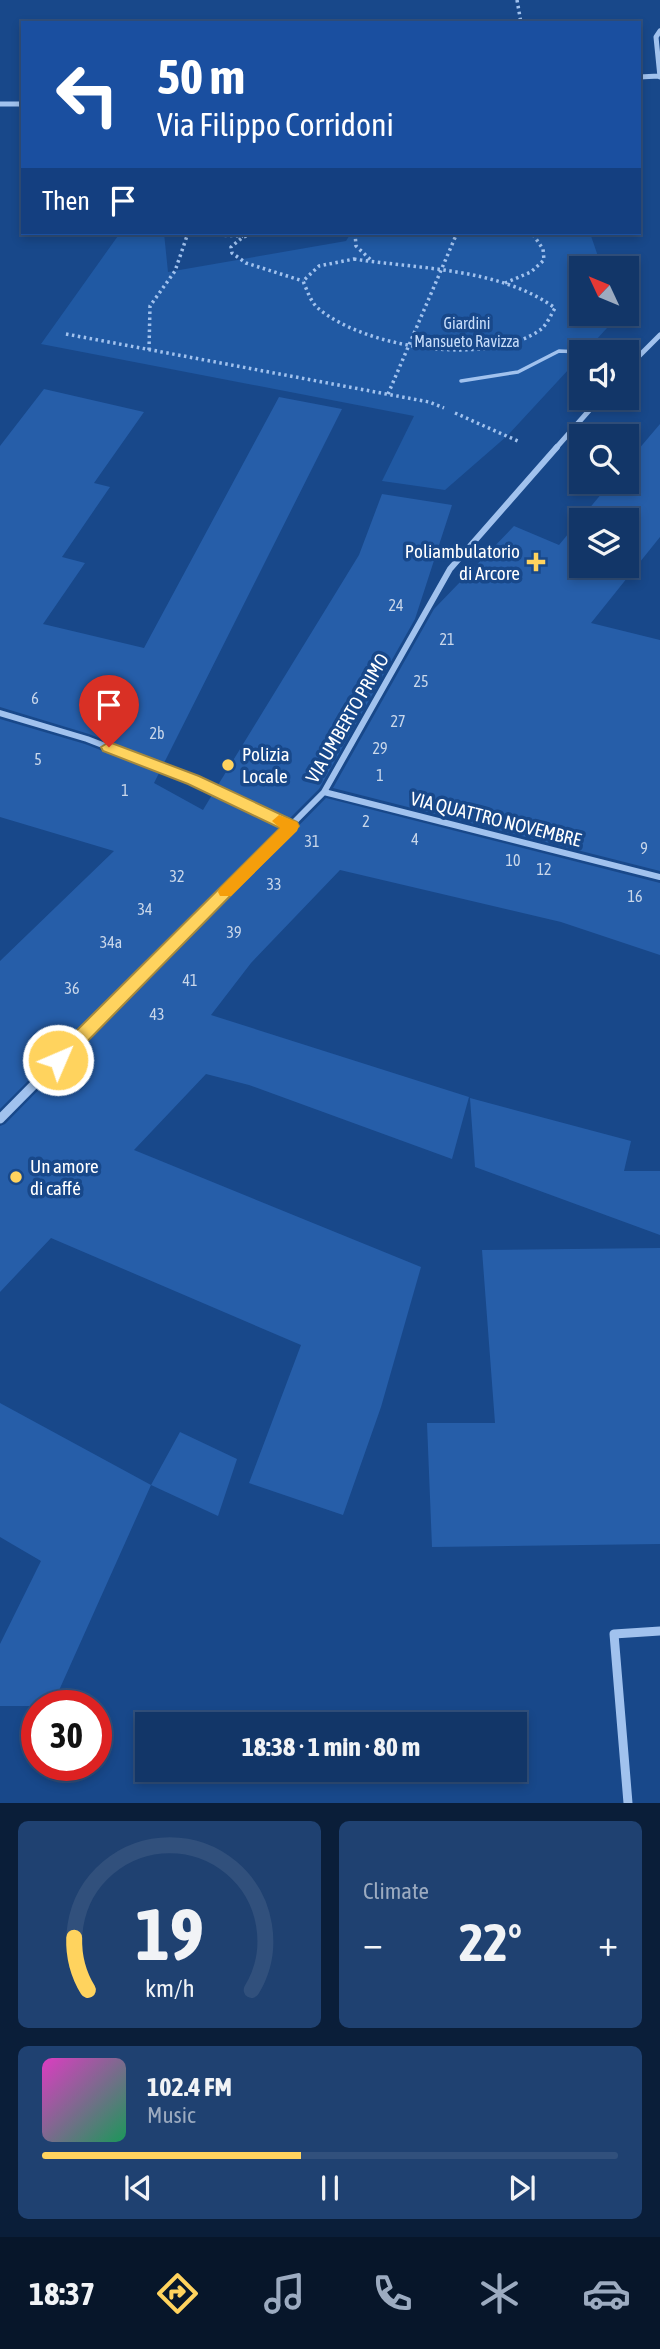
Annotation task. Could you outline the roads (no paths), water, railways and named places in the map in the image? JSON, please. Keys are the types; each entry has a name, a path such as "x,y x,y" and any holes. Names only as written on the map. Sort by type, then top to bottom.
{"street":[{"path":"641,77 659,77 656,37 660,31"},
{"path":"0,104 21,104"},
{"path":"639,355 660,335"},
{"name":"VIA UMBERTO PRIMO","path":"0,1119 324,792 450,569 590,410"},
{"path":"0,713 88,739 193,780 291,826"},
{"name":"VIA QUATTRO NOVEMBRE","path":"324,792 660,877"},
{"path":"628,1803 614,1634 660,1631"}],"lane":[{"path":"461,381 517,372 559,351 569,351"}],"place":[{"name":"Poliambulatorio di Arcore","path":"536,562"},
{"name":"Polizia Locale","path":"228,765"},
{"name":"Un amore di caffé","path":"16,1177"}],"park label":[{"name":"Giardini Mansueto Ravizza","path":"467,332"}]}
